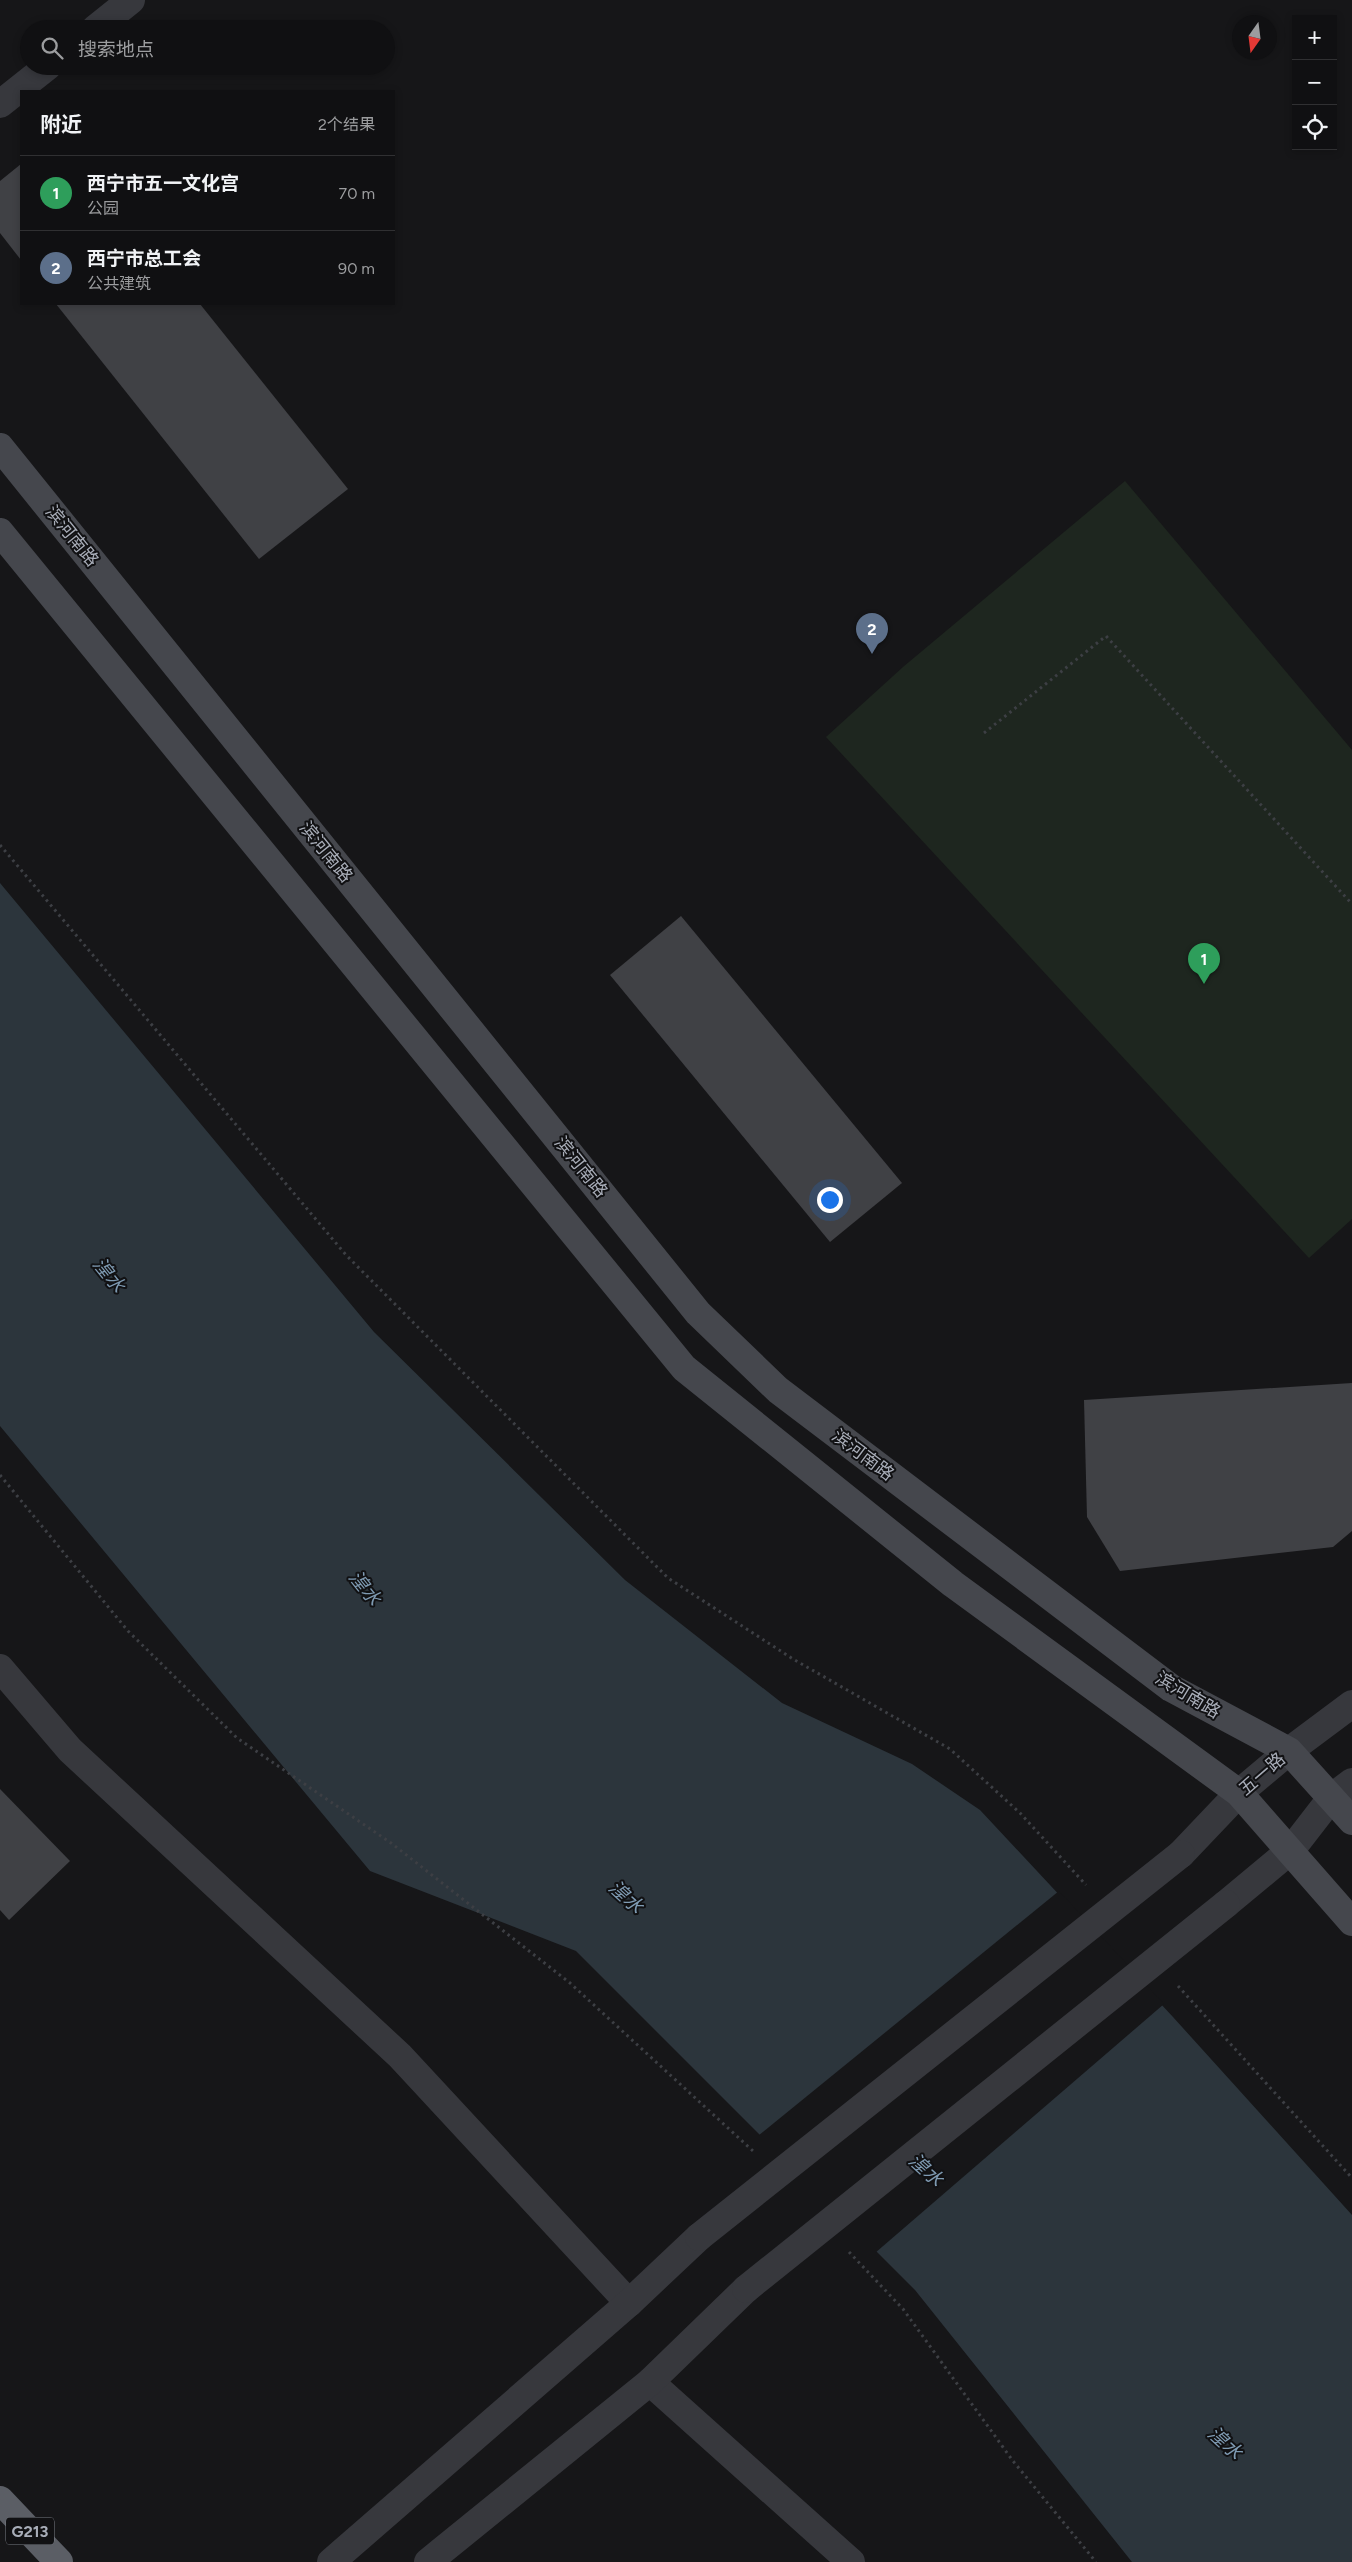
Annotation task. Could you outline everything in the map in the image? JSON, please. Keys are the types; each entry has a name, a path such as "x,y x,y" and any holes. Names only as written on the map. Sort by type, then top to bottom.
{"highway":[{"name":"G213","path":"0,2500 59,2562"}],"main road":[{"name":"滨河南路","path":"0,447 698,1313 778,1390 1171,1688 1289,1751 1342,1789 1352,1821"},
{"path":"0,532 684,1368 952,1584 1240,1793 1352,1922"}],"street":[{"path":"106,20 131,0"},
{"path":"0,104 37,75"},
{"path":"0,1668 70,1750 400,2056 630,2303"},
{"name":"五一路","path":"331,2562 630,2303 699,2237 1181,1854 1240,1793 1289,1751 1352,1704"},
{"path":"428,2562 650,2382 746,2289 1291,1850 1342,1789"},
{"path":"650,2382 851,2562"}],"path":[{"path":"984,733 1106,636 1352,904"},
{"path":"0,845 346,1254 668,1578 793,1659 950,1749 1020,1813 1087,1886"},
{"path":"0,1475 128,1631 237,1738 391,1843 570,1983 758,2157"},
{"path":"1173,1981 1352,2178"},
{"path":"848,2251 903,2309 1013,2461 1096,2562"}],"shaded area":[{"path":"1125,481 1352,750 1352,1219 1309,1258 826,737 903,667"}],"water":[{"name":"湟水","path":"0,883 374,1332 625,1580 782,1703 912,1764 980,1810 1173,2017 1352,2215 1352,2562 1132,2562 915,2290 576,1951 370,1871 0,1426"}],"pier":[{"path":"1059,1891 1164,2004 875,2253 758,2136"}],"building":[{"path":"20,165 20,259 0,233 0,181"},
{"path":"57,305 201,305 348,489 259,559"},
{"path":"681,916 902,1183 830,1242 610,975"},
{"path":"1352,1383 1352,1531 1333,1547 1120,1571 1087,1517 1084,1400"},
{"path":"0,1789 70,1861 9,1920 0,1910"}],"place":[{"name":"西宁市总工会","path":"872,654"},
{"name":"西宁市五一文化宫","path":"1204,984"}]}
